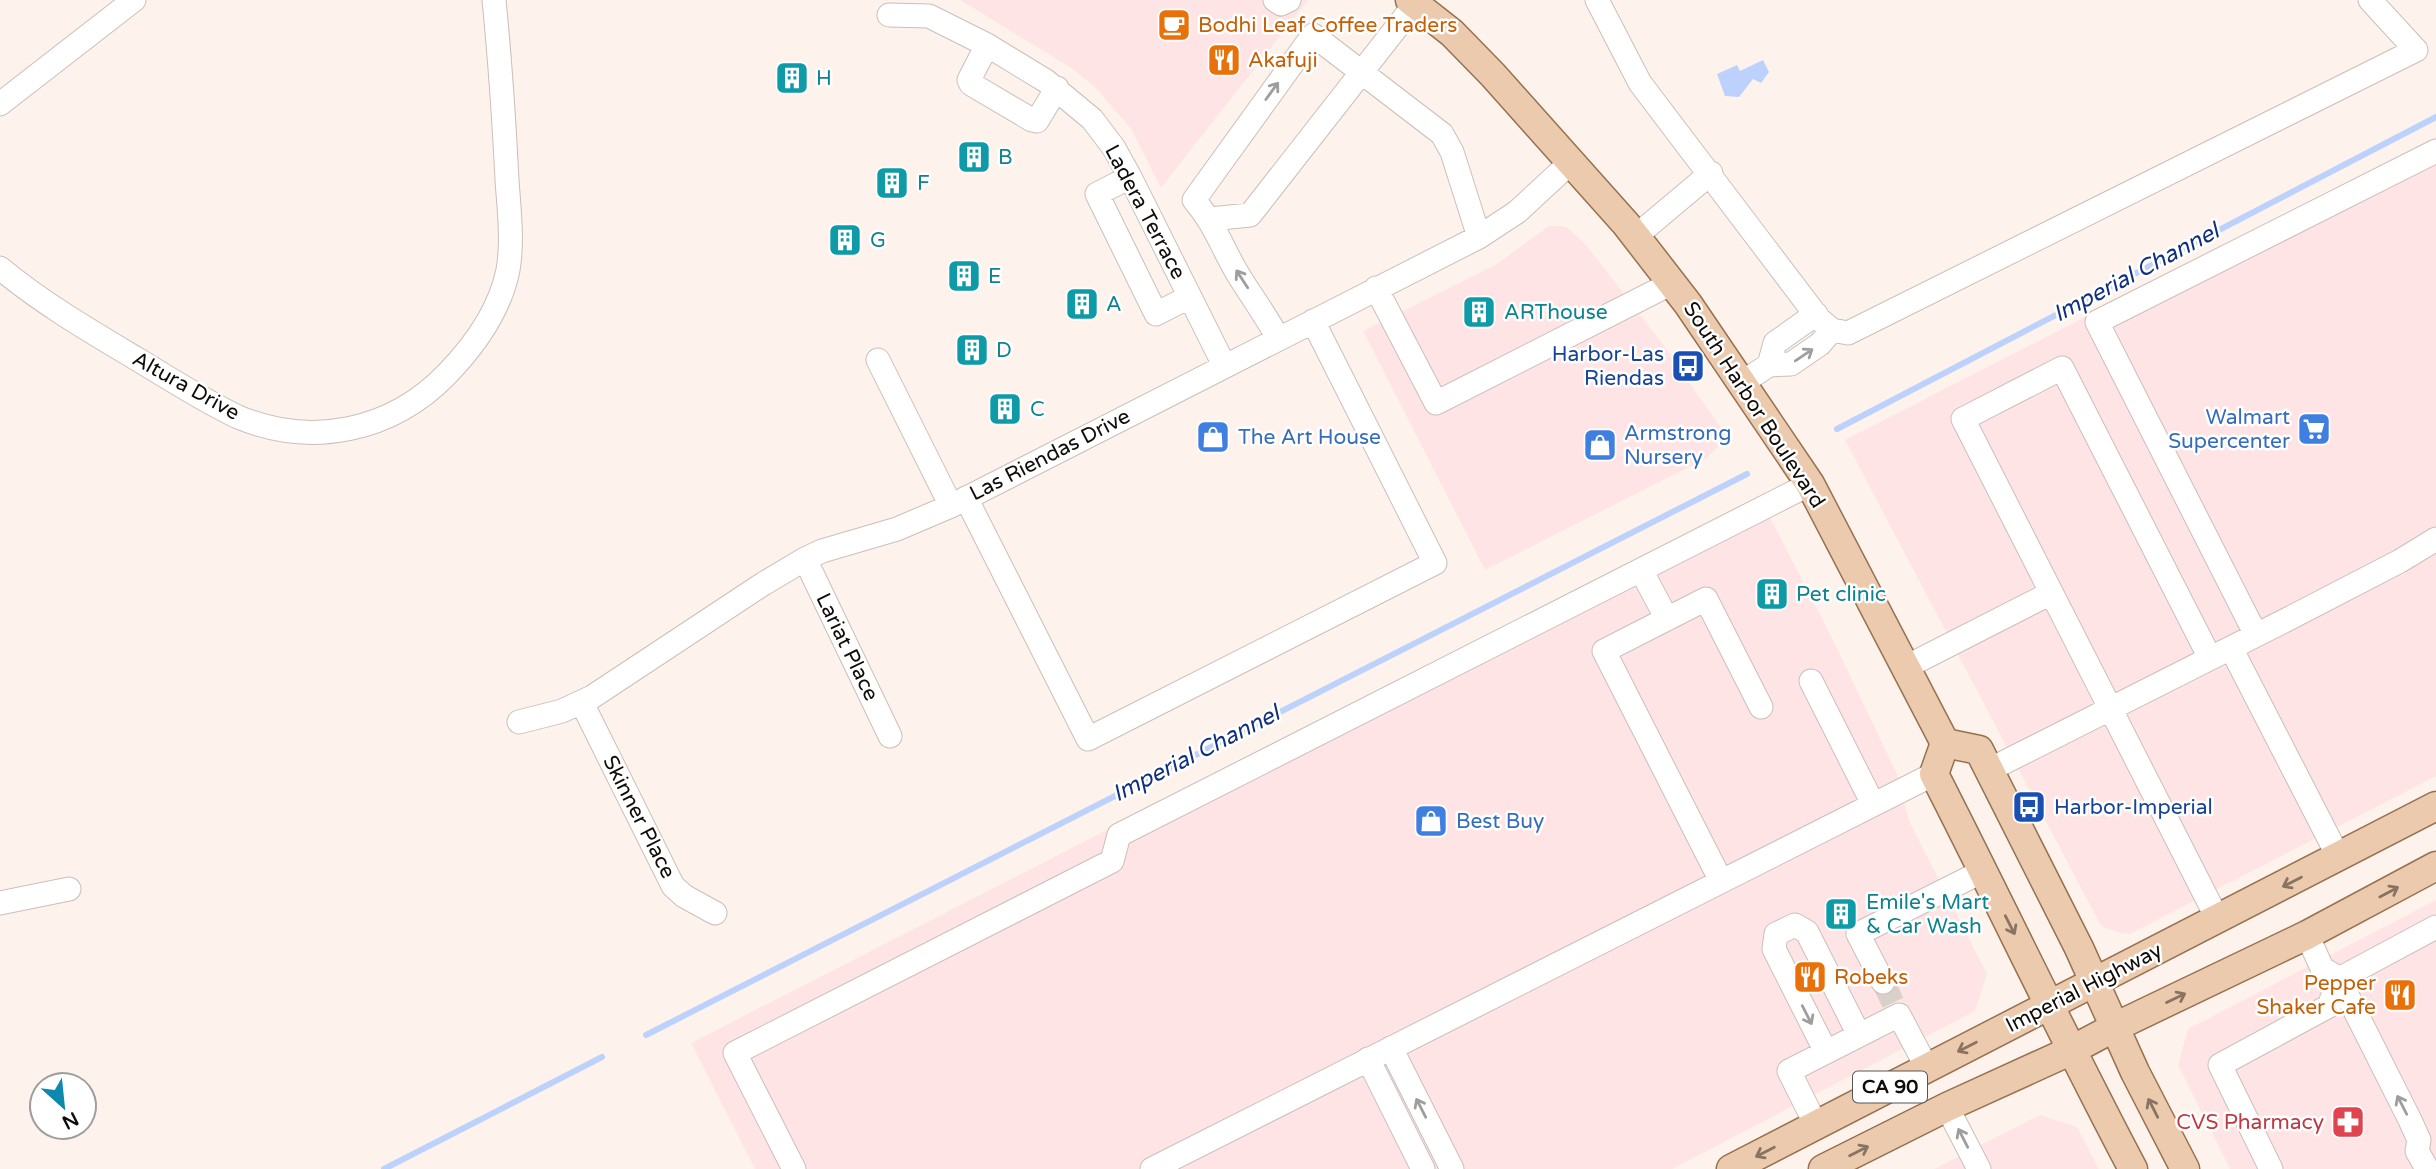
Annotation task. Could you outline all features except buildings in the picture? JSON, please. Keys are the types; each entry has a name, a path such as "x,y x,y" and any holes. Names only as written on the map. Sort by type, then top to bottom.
{"main road":[{"name":"South Harbor Boulevard","path":"1413,2 1452,33 1493,75 1593,186 1672,283 1743,382 1810,484 1945,743"},
{"path":"2132,1169 2070,1051 1934,774 1945,743 1979,750 2185,1169"},
{"name":"Imperial Highway","path":"1731,1169 2436,806"},
{"name":"CA 90","path":"1823,1169 2434,874"}],"street":[{"path":"0,104 134,0"},
{"name":"Altura Drive","path":"0,268 24,288 76,322 155,370 248,420 285,431 333,432 368,425 405,408 434,387 473,343 497,306 508,269 509,208 494,0"},
{"path":"1275,0 1282,4 1289,0"},
{"path":"1597,0 1640,83 1824,322 1848,333 2416,50 2370,0"},
{"path":"1210,219 1250,215 1413,2"},
{"name":"Ladera Terrace","path":"888,15 929,16 987,45 1057,88 1092,118 1114,148 1130,177 1224,365"},
{"path":"1278,338 1240,277 1210,219 1194,200 1313,35 1442,134 1452,152 1479,237"},
{"path":"987,45 969,80 971,84 1037,121 1057,88"},
{"path":"2256,635 2097,322 2436,151"},
{"name":"Las Riendas Drive","path":"519,722 582,703 804,559 897,529 958,502 1479,237 1517,212 1570,163"},
{"path":"1636,236 1711,173"},
{"path":"1130,177 1097,194 1156,314 1189,297"},
{"path":"1376,288 1436,403 1672,283"},
{"path":"878,360 1088,739 1435,563 1313,321"},
{"path":"1743,382 1769,365 1775,343 1824,322"},
{"path":"2210,658 2062,368 1963,419 2218,920"},
{"path":"794,1169 735,1053 1112,860 1119,835 1810,484"},
{"path":"1989,770 2400,561 2436,539"},
{"name":"Lariat Place","path":"804,559 890,736"},
{"path":"1641,570 1667,619"},
{"path":"1904,668 2051,593"},
{"path":"1721,881 1604,650 1706,599 1761,707"},
{"path":"2231,648 2339,858"},
{"path":"1811,681 1873,804"},
{"name":"Skinner Place","path":"582,703 673,886 684,897 715,913"},
{"path":"1152,1169 1934,774"},
{"path":"1883,982 1858,933 1983,871"},
{"path":"0,903 69,889"},
{"path":"1826,1052 1774,949 1776,934 1795,925 1807,932 1859,1035"},
{"path":"2272,1169 2220,1065 2329,1006 2339,979 2436,927"},
{"path":"2307,935 2322,968 2339,979 2419,1140 2417,1151 2428,1166"},
{"path":"1816,1125 1789,1071 1859,1035 1897,1011 1927,1068"},
{"path":"1391,1048 1452,1169"},
{"path":"1368,1059 1423,1169"},
{"path":"1947,1107 1979,1169"}],"shaded area":[{"path":"960,0 1308,0 1161,188 1131,129 1096,88 1073,69"},
{"path":"2436,137 2436,776 2130,934 2101,926 1845,440"},
{"path":"1549,226 1568,228 1587,246 1661,342 1728,438 1705,459 1485,570 1363,331 1497,264"},
{"path":"1759,496 1832,638 1897,774 1909,821 1987,974 1975,1011 1672,1169 755,1169 691,1043"},
{"path":"2436,900 2436,1169 2230,1169 2178,1065 2188,1029"},
{"path":"2040,1115 2077,1127 2099,1169 1934,1169"}],"water":[{"path":"1763,60 1769,72 1761,83 1753,79 1739,97 1725,96 1717,74 1737,65 1740,71"}],"waterway":[{"name":"Imperial Channel","path":"1837,429 2436,117"},
{"name":"Imperial Channel","path":"646,1035 1747,474"},
{"name":"Imperial Channel","path":"384,1169 602,1057"}],"tunnel":[{"path":"1883,982 1895,1007"}],"place":[{"name":"Bodhi Leaf Coffee Traders","path":"1174,25"},
{"name":"Akafuji","path":"1224,60"},
{"name":"H","path":"792,78"},
{"name":"B","path":"974,157"},
{"name":"F","path":"892,183"},
{"name":"G","path":"845,240"},
{"name":"E","path":"964,276"},
{"name":"A","path":"1082,304"},
{"name":"ARThouse","path":"1479,312"},
{"name":"D","path":"972,350"},
{"name":"Harbor-Las Riendas","path":"1688,366"},
{"name":"C","path":"1005,409"},
{"name":"Walmart Supercenter","path":"2314,429"},
{"name":"The Art House","path":"1213,437"},
{"name":"Armstrong Nursery","path":"1600,445"},
{"name":"Pet clinic","path":"1772,594"},
{"name":"Harbor-Imperial","path":"2029,807"},
{"name":"Best Buy","path":"1431,821"},
{"name":"Emile's Mart & Car Wash","path":"1841,914"},
{"name":"Robeks","path":"1810,977"},
{"name":"Pepper Shaker Cafe","path":"2400,995"},
{"name":"CVS Pharmacy","path":"2348,1122"}]}
